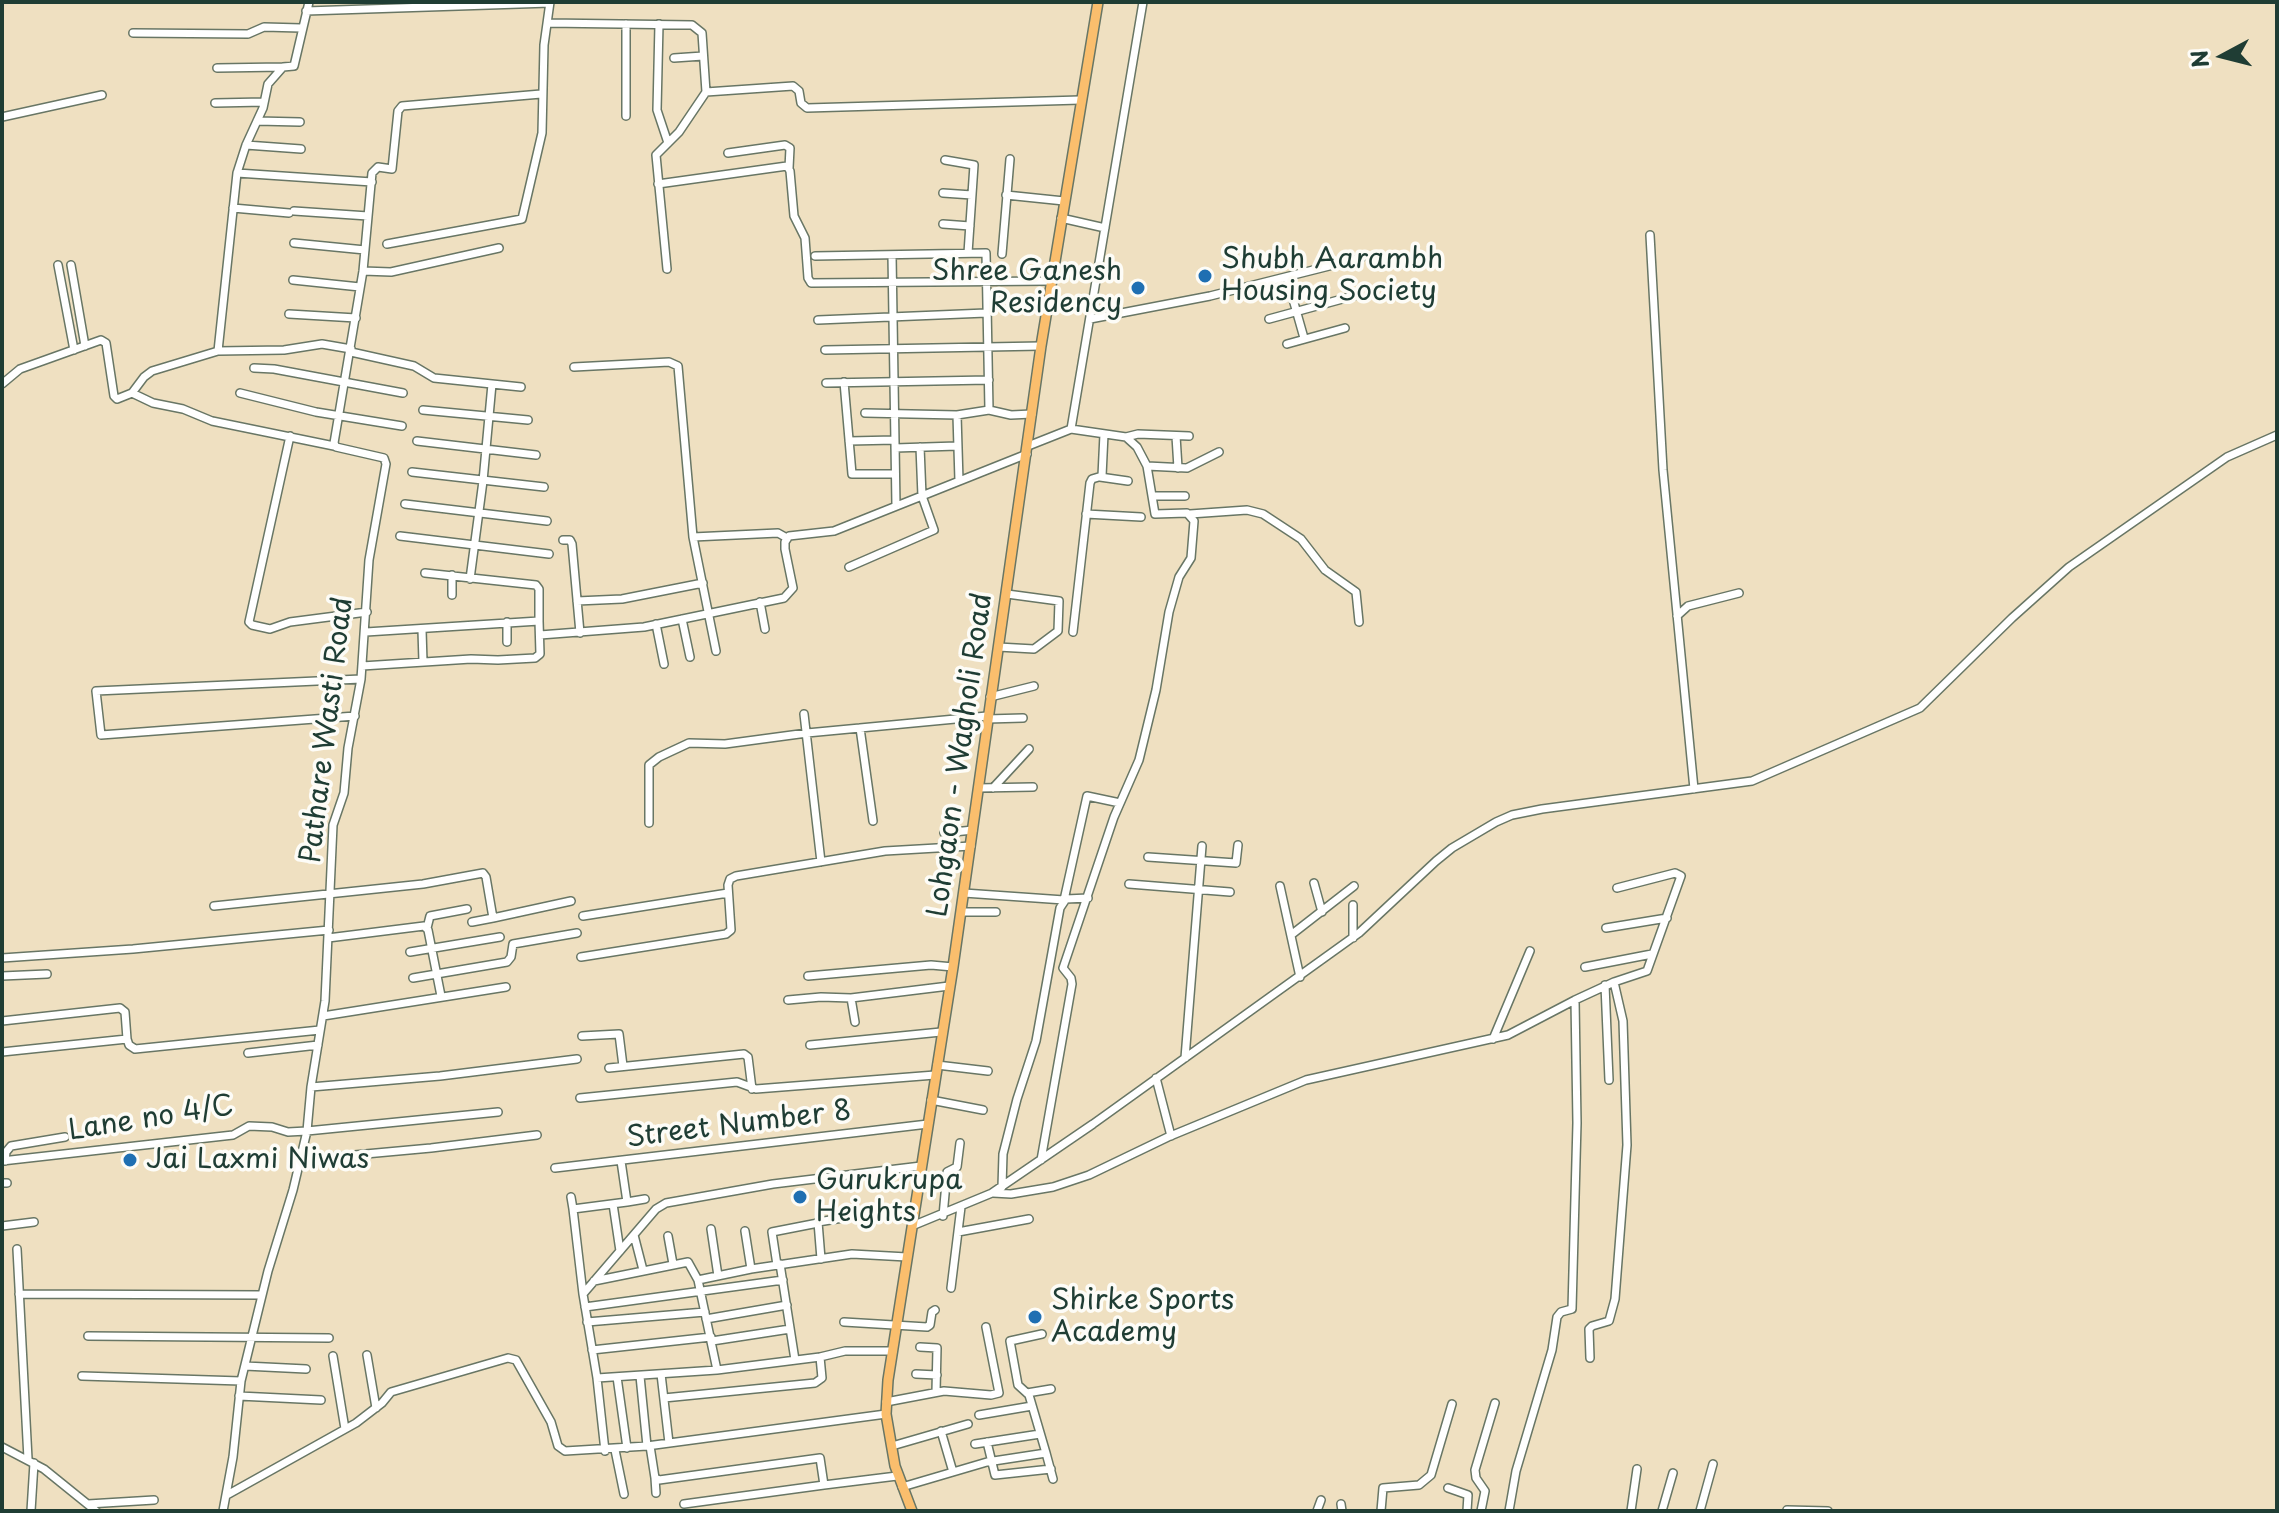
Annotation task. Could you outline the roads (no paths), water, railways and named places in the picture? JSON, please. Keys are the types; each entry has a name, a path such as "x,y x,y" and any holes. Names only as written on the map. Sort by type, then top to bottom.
{"main road":[{"name":"Lohgaon - Wagholi Road","path":"912,1511 897,1476 886,1402 971,846 1041,346 1098,2"}],"street":[{"path":"217,68 294,66 309,2"},
{"path":"306,11 550,2 544,45 540,141 522,219 387,244"},
{"path":"1071,429 1143,2"},
{"path":"548,23 692,25 702,33 706,92 689,118 656,155 667,269"},
{"path":"626,24 626,116"},
{"path":"659,24 657,110 668,143"},
{"path":"133,33 248,34 264,27 301,28"},
{"path":"674,58 703,56"},
{"path":"218,351 237,173 268,84 283,67"},
{"path":"706,92 793,86 807,108 1080,100"},
{"path":"132,393 153,403 183,409 212,421 334,446 363,271 374,169 392,169 398,111 402,106 541,94"},
{"path":"2,117 102,95"},
{"path":"215,103 264,102"},
{"path":"257,121 300,122"},
{"path":"246,145 301,149"},
{"path":"728,153 785,145 790,148 794,216 805,238 811,283 1052,281"},
{"path":"1002,254 1010,159"},
{"path":"945,160 974,163 968,253"},
{"path":"658,184 784,166 789,168"},
{"path":"237,173 372,182"},
{"path":"943,193 972,195"},
{"path":"1006,195 1064,201"},
{"path":"233,208 368,216"},
{"path":"1061,218 1105,228"},
{"path":"943,224 970,226"},
{"path":"1650,235 1663,470 1694,789"},
{"path":"294,243 365,250"},
{"path":"363,271 391,272 499,248"},
{"path":"815,256 986,253 984,281 989,410"},
{"path":"892,255 896,506"},
{"path":"1090,319 1210,296 1361,258"},
{"path":"58,265 74,350"},
{"path":"71,265 85,346"},
{"path":"1287,278 1304,338"},
{"path":"293,280 360,287"},
{"path":"1269,319 1357,295"},
{"path":"818,320 986,313"},
{"path":"289,314 356,318"},
{"path":"1287,344 1345,328"},
{"path":"2,384 20,369 101,340 106,343 117,399 115,410"},
{"path":"117,399 132,393 152,371 218,351 284,350 322,344 414,366 429,377 521,387"},
{"path":"825,350 1041,346"},
{"path":"574,367 669,362 678,366 693,537 716,651"},
{"path":"254,368 403,393"},
{"path":"826,383 989,380"},
{"path":"844,382 854,475 895,474"},
{"path":"470,579 492,384"},
{"path":"240,393 402,426"},
{"path":"423,410 528,420"},
{"path":"865,413 957,415 989,410 1011,415 1032,414"},
{"path":"957,415 959,481"},
{"path":"787,538 826,534 959,481 1071,429 1126,437 1138,434 1189,436"},
{"path":"1100,477 1103,472 1104,434"},
{"path":"912,1226 943,1216 1002,1187 1300,977 1353,938 1452,848 1504,818 1542,809 1752,781 1920,708 2069,567 2237,451 2277,435"},
{"path":"290,436 249,622 270,629 290,622 367,612"},
{"path":"1176,436 1178,468"},
{"path":"1126,437 1137,447 1147,466 1157,515 1247,510 1263,514 1301,539 1325,570 1356,592 1359,622"},
{"path":"417,441 536,455"},
{"path":"849,441 920,447 957,446"},
{"name":"Pathare Wasti Road","path":"223,1511 241,1381 307,1131 323,1016 333,825 344,793 361,679 369,560 386,460 334,446"},
{"path":"849,567 934,530 922,496 920,447"},
{"path":"1147,466 1190,467 1219,452"},
{"path":"412,472 544,487"},
{"path":"1073,632 1090,483 1092,479 1100,477 1128,481"},
{"path":"1152,496 1185,496"},
{"path":"405,504 547,521"},
{"path":"1086,514 1141,517"},
{"path":"1041,1160 1072,984 1063,968 1120,803 1141,756 1169,612 1179,577 1191,558 1194,521 1190,514"},
{"path":"693,537 778,533 787,538"},
{"path":"400,536 549,554"},
{"path":"540,635 656,624 784,598 792,591 785,549 787,538"},
{"path":"563,540 570,540 572,544 580,633"},
{"path":"362,666 538,657 538,586 425,573"},
{"path":"452,575 452,595"},
{"path":"577,601 622,599 703,583"},
{"path":"1677,616 1688,606 1739,593"},
{"path":"998,647 1034,649 1058,631 1059,601 1007,594"},
{"path":"760,602 765,629"},
{"path":"682,619 690,657"},
{"path":"366,632 539,621"},
{"path":"507,622 507,642"},
{"path":"656,624 664,664"},
{"path":"422,630 423,662"},
{"path":"355,716 101,735 96,691 361,679"},
{"path":"990,697 1034,686"},
{"path":"804,714 821,862"},
{"path":"649,823 649,765 659,757 694,742 725,744 860,728 987,717 1023,718"},
{"path":"860,728 873,821"},
{"path":"993,788 1029,749"},
{"path":"978,788 1033,787"},
{"path":"1002,1187 1003,1154 1036,1041 1050,958 1087,796 1120,803"},
{"path":"944,833 973,830"},
{"path":"1148,857 1236,863 1238,845"},
{"path":"581,957 726,934 731,930 728,893 732,877 927,847 971,846"},
{"path":"1185,1058 1202,846"},
{"path":"214,906 423,884 483,873 493,918"},
{"path":"992,1193 1011,1194 1053,1187 1107,1167 1171,1136 1320,1075 1514,1033 1605,985 1647,971 1681,879 1678,873 1617,888"},
{"path":"1314,883 1322,912"},
{"path":"1129,884 1230,892"},
{"path":"1280,886 1300,977"},
{"path":"1291,935 1354,886"},
{"path":"583,916 728,893"},
{"path":"964,893 1064,900 1088,898"},
{"path":"472,922 571,901"},
{"path":"1353,905 1353,938"},
{"path":"441,996 427,928 430,916 467,909"},
{"path":"961,912 996,912"},
{"path":"1606,928 1667,918"},
{"path":"2,958 427,928"},
{"path":"413,978 507,962 513,944 577,933"},
{"path":"410,952 500,937"},
{"path":"1493,1039 1530,951"},
{"path":"1585,967 1652,954"},
{"path":"808,976 931,965 953,967"},
{"path":"2,976 47,974"},
{"path":"1590,1358 1589,1329 1609,1321 1615,1299 1627,1145 1623,1021 1614,982"},
{"path":"1605,985 1609,1080"},
{"path":"788,1000 851,998 949,986"},
{"path":"323,1016 506,987"},
{"path":"851,998 855,1022"},
{"path":"1509,1511 1516,1471 1552,1350 1557,1317 1561,1312 1572,1309 1577,1123 1575,1000"},
{"path":"2,1021 120,1008 125,1012 129,1045 135,1049 320,1030"},
{"path":"810,1045 941,1032"},
{"path":"582,1036 619,1034 623,1066"},
{"path":"2,1052 127,1039"},
{"path":"248,1053 318,1045"},
{"path":"609,1068 744,1054 748,1057 752,1089"},
{"path":"311,1087 440,1076 577,1059"},
{"path":"580,1098 737,1082 752,1089 936,1070 988,1071"},
{"path":"1156,1078 1171,1136"},
{"path":"931,1100 983,1110"},
{"name":"Lane no 4/C","path":"4,1161 233,1135 249,1126 288,1132 307,1131 498,1112"},
{"name":"Street Number 8","path":"555,1168 928,1124"},
{"path":"300,1160 537,1135"},
{"path":"4,1161 11,1146 65,1137"},
{"path":"943,1216 947,1172 957,1167 960,1143"},
{"path":"621,1161 627,1202"},
{"path":"583,1294 656,1209 666,1203 773,1184 921,1166"},
{"path":"571,1197 605,1451"},
{"path":"573,1209 645,1199"},
{"path":"613,1204 620,1251"},
{"path":"951,1288 961,1207"},
{"path":"795,1360 772,1232 821,1220 855,1216"},
{"path":"958,1232 1029,1219"},
{"path":"2,1226 34,1222"},
{"path":"818,1223 821,1259"},
{"path":"711,1229 718,1276"},
{"path":"745,1231 751,1269"},
{"path":"634,1235 643,1270"},
{"path":"668,1236 673,1264"},
{"path":"17,1249 31,1461 31,1511"},
{"path":"698,1280 852,1254 907,1257"},
{"path":"594,1281 688,1262 698,1280 717,1370"},
{"path":"585,1307 701,1294 783,1280"},
{"path":"19,1294 262,1295"},
{"path":"587,1322 706,1315 787,1305"},
{"path":"844,1322 929,1326 935,1310"},
{"path":"886,1402 936,1392 999,1393 986,1327"},
{"path":"592,1350 790,1329"},
{"path":"1042,1334 1010,1341 1018,1385 1027,1393 1032,1406 1053,1479"},
{"path":"88,1336 329,1338"},
{"path":"920,1347 937,1348 936,1392"},
{"path":"597,1378 717,1370 845,1351 893,1351"},
{"path":"367,1355 376,1408"},
{"path":"333,1356 345,1429"},
{"path":"664,1398 815,1383 822,1378 820,1357"},
{"path":"227,1495 345,1429 395,1391 513,1358 547,1415 561,1450 615,1450 886,1414"},
{"path":"245,1366 306,1369"},
{"path":"661,1374 669,1443"},
{"path":"916,1374 937,1375"},
{"path":"82,1376 241,1381"},
{"path":"640,1376 656,1493"},
{"path":"617,1377 627,1448"},
{"path":"1027,1393 1051,1389"},
{"path":"239,1396 321,1400"},
{"path":"1481,1511 1485,1491 1476,1478 1475,1470 1495,1403"},
{"path":"1381,1511 1383,1488 1419,1485 1431,1475 1452,1404"},
{"path":"979,1415 1032,1406"},
{"path":"892,1446 968,1424"},
{"path":"941,1431 953,1472"},
{"path":"975,1444 1040,1434"},
{"path":"987,1442 995,1475 1051,1469"},
{"path":"2,1447 31,1461 96,1511"},
{"path":"615,1450 624,1494"},
{"path":"902,1487 991,1461 1046,1453"},
{"path":"655,1478 659,1480 820,1458 824,1485"},
{"path":"1700,1511 1713,1464"},
{"path":"1631,1511 1637,1469"},
{"path":"1662,1511 1673,1473"},
{"path":"684,1504 897,1476"},
{"path":"1448,1488 1468,1495 1467,1511"},
{"path":"88,1504 154,1500"},
{"path":"1317,1511 1321,1500"},
{"path":"1787,1510 1828,1511"}],"place":[{"name":"Shubh Aarambh Housing Society","path":"1205,276"},
{"name":"Shree Ganesh Residency","path":"1138,288"},
{"name":"Jai Laxmi Niwas","path":"130,1160"},
{"name":"Gurukrupa Heights","path":"800,1197"},
{"name":"Shirke Sports Academy","path":"1035,1317"}]}
